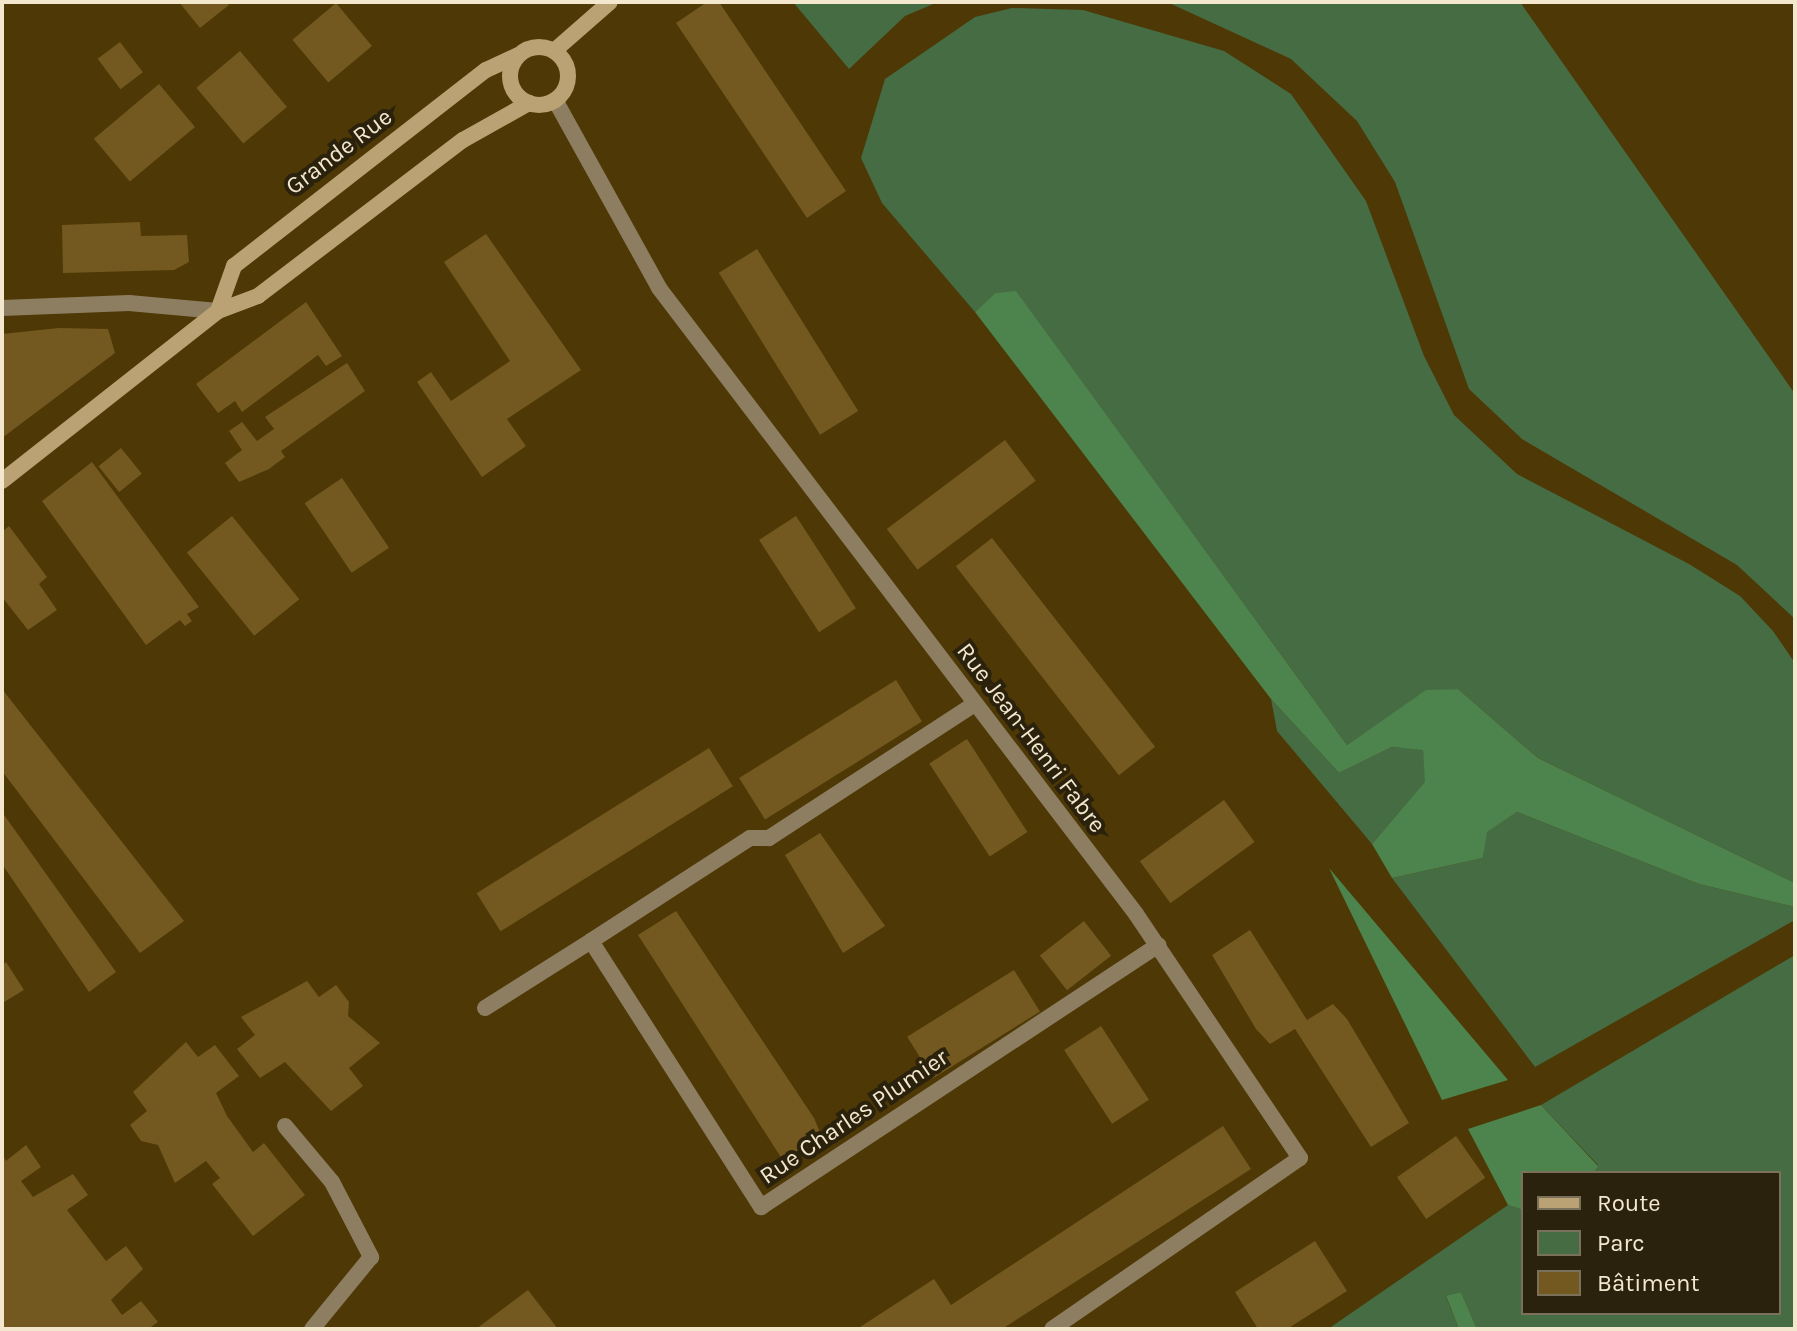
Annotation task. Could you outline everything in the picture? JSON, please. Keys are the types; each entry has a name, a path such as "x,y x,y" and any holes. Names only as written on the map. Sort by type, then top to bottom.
{"main road":[{"path":"554,51 610,2"},
{"path":"2,481 218,311 258,296 463,140 529,103 555,100 568,75 554,51 535,47 518,55 511,84 529,103"},
{"name":"Grande Rue","path":"218,311 234,266 486,70 518,55"}],"street":[{"name":"Rue Jean-Henri Fabre","path":"555,100 659,288 783,442 973,705 1158,945 1300,1158 1052,1329"},
{"path":"2,308 129,303 218,311"},
{"path":"485,1008 750,838 769,838 973,705"},
{"name":"Rue Charles Plumier","path":"591,941 761,1207 1158,945"},
{"path":"285,1126 332,1182 371,1257 312,1329"}],"green space":[{"path":"793,2 938,2 905,16 849,69"},
{"path":"1167,2 1520,2 1795,394 1795,619 1737,565 1522,439 1469,389 1395,182 1357,121 1291,59"},
{"path":"1012,8 1083,10 1224,51 1291,94 1366,201 1424,356 1454,415 1517,474 1689,564 1740,596 1773,631 1795,663 1795,883 1538,758 1458,689 1426,691 1347,745 1016,292 995,293 975,312 882,203 861,158 885,79 975,17"},
{"path":"1016,291 1347,745 1426,690 1458,689 1538,758 1795,883 1795,907 1699,884 1517,812 1487,832 1483,858 1392,878 1372,844 1425,782 1423,750 1392,747 1339,773 1271,699 975,312 995,293"},
{"path":"1271,699 1339,773 1392,747 1423,749 1426,782 1372,844 1277,731"},
{"path":"1517,812 1699,884 1795,907 1795,920 1535,1067 1392,878 1483,858 1486,832"},
{"path":"1329,868 1508,1080 1442,1100"},
{"path":"1795,955 1795,1329 1477,1329 1461,1292 1446,1297 1459,1329 1328,1329 1508,1205 1521,1209 1521,1315 1781,1315 1781,1171 1595,1171 1598,1165 1541,1105"},
{"path":"1541,1105 1598,1166 1595,1171 1521,1171 1521,1209 1508,1205 1468,1129"},
{"path":"1461,1292 1477,1329 1459,1329 1446,1296"}],"building":[{"path":"179,2 226,2 229,5 200,28"},
{"path":"707,2 719,2 846,191 807,218 676,23"},
{"path":"336,3 372,46 328,83 292,40"},
{"path":"120,42 143,72 121,89 98,59"},
{"path":"240,51 287,107 243,144 196,88"},
{"path":"159,84 195,127 130,182 94,139"},
{"path":"140,222 141,236 187,235 189,262 174,270 63,273 62,225"},
{"path":"486,234 581,370 507,419 526,446 482,477 417,382 431,372 451,401 510,361 444,262"},
{"path":"757,249 858,411 820,435 719,273"},
{"path":"306,302 342,356 326,366 318,355 242,412 235,401 218,413 196,384"},
{"path":"59,328 108,329 115,353 2,438 2,334"},
{"path":"347,363 365,391 281,451 285,457 269,469 239,482 225,463 242,450 229,431 242,422 257,441 274,429 265,417"},
{"path":"1005,440 1036,481 917,570 887,529"},
{"path":"121,448 142,474 119,492 98,466"},
{"path":"92,462 199,607 187,614 192,621 185,626 180,620 146,645 42,501"},
{"path":"342,478 389,548 352,573 305,503"},
{"path":"232,516 299,599 254,636 187,553"},
{"path":"796,516 856,608 819,632 759,540"},
{"path":"9,526 47,577 39,584 57,610 28,630 2,597 2,532"},
{"path":"992,538 1155,747 1119,775 956,566"},
{"path":"896,680 922,722 765,820 739,778"},
{"path":"2,689 184,921 140,953 2,771"},
{"path":"967,739 1027,832 990,857 929,764"},
{"path":"709,748 733,786 500,931 477,893"},
{"path":"1224,800 1255,842 1170,903 1140,861"},
{"path":"2,812 116,972 89,992 2,864"},
{"path":"820,833 885,926 843,953 785,855"},
{"path":"676,911 814,1118 822,1137 784,1162 638,935"},
{"path":"1084,921 1111,956 1067,990 1040,955"},
{"path":"1250,930 1307,1020 1333,1004 1347,1019 1409,1123 1371,1147 1295,1029 1270,1044 1256,1029 1212,955"},
{"path":"6,962 24,990 4,1002 2,965"},
{"path":"1014,970 1040,1012 933,1078 907,1037"},
{"path":"307,981 319,997 336,985 349,1002 348,1016 380,1043 349,1068 363,1086 331,1111 285,1062 260,1078 237,1049 255,1035 241,1017"},
{"path":"1101,1026 1149,1100 1112,1124 1064,1050"},
{"path":"186,1042 198,1057 215,1045 239,1076 216,1093 227,1116 253,1152 264,1143 305,1195 253,1236 212,1184 220,1178 206,1161 175,1183 158,1145 141,1141 130,1125 147,1111 133,1092"},
{"path":"1223,1126 1251,1169 1002,1329 857,1329 934,1279 951,1305"},
{"path":"1456,1136 1485,1178 1426,1219 1397,1177"},
{"path":"26,1145 41,1167 21,1181 33,1197 73,1174 88,1195 67,1210 106,1261 126,1246 143,1269 111,1300 122,1315 141,1301 158,1322 148,1329 2,1329 2,1155 6,1161"},
{"path":"1315,1241 1347,1291 1287,1329 1258,1329 1235,1292"},
{"path":"528,1290 558,1329 476,1329"}]}
